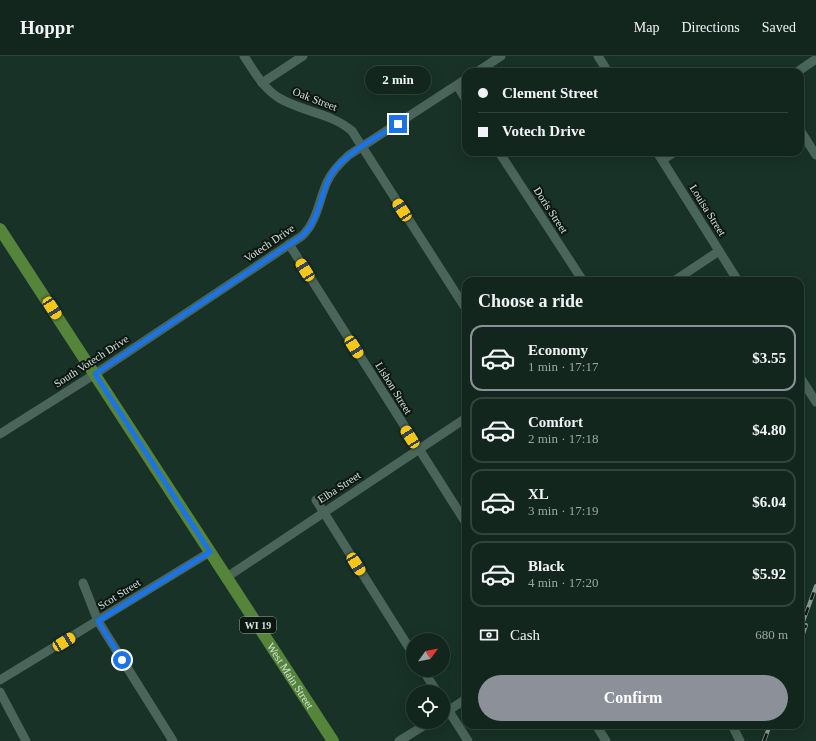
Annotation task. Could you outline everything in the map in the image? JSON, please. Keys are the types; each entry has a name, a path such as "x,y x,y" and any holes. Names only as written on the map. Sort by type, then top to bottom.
{"main road":[{"name":"West Main Street","path":"0,229 333,741"}],"street":[{"name":"Oak Street","path":"244,56 262,83 279,98 323,114 344,124 352,131 462,303"},
{"path":"262,83 303,56"},
{"path":"483,68 501,56"},
{"path":"598,56 606,68"},
{"path":"803,68 816,59"},
{"name":"Votech Drive","path":"195,307 309,230 332,172 349,155 363,148 462,81"},
{"path":"456,85 462,94"},
{"path":"804,136 816,155"},
{"name":"Doris Street","path":"502,156 580,277"},
{"name":"Louisa Street","path":"660,156 735,277"},
{"path":"662,160 668,156"},
{"name":"Lisbon Street","path":"289,244 418,450 462,517"},
{"path":"680,277 719,251"},
{"name":"South Votech Drive","path":"0,434 95,374 195,307"},
{"path":"804,383 816,402"},
{"name":"Elba Street","path":"227,577 462,421"},
{"path":"316,500 406,643"},
{"name":"Scot Street","path":"0,680 210,552"},
{"path":"83,583 98,621 173,741"},
{"path":"0,692 26,741"},
{"path":"450,709 462,702"},
{"path":"450,717 468,741"},
{"path":"399,741 419,729"},
{"path":"598,729 606,741"},
{"path":"734,729 740,741"}],"railway":[{"path":"804,619 816,586"},
{"path":"804,631 806,625"},
{"path":"764,741 768,729"}],"route":[{"path":"122,660 98,621 210,552 95,374 302,236 309,230 332,172 349,155 363,148 398,124"}]}
